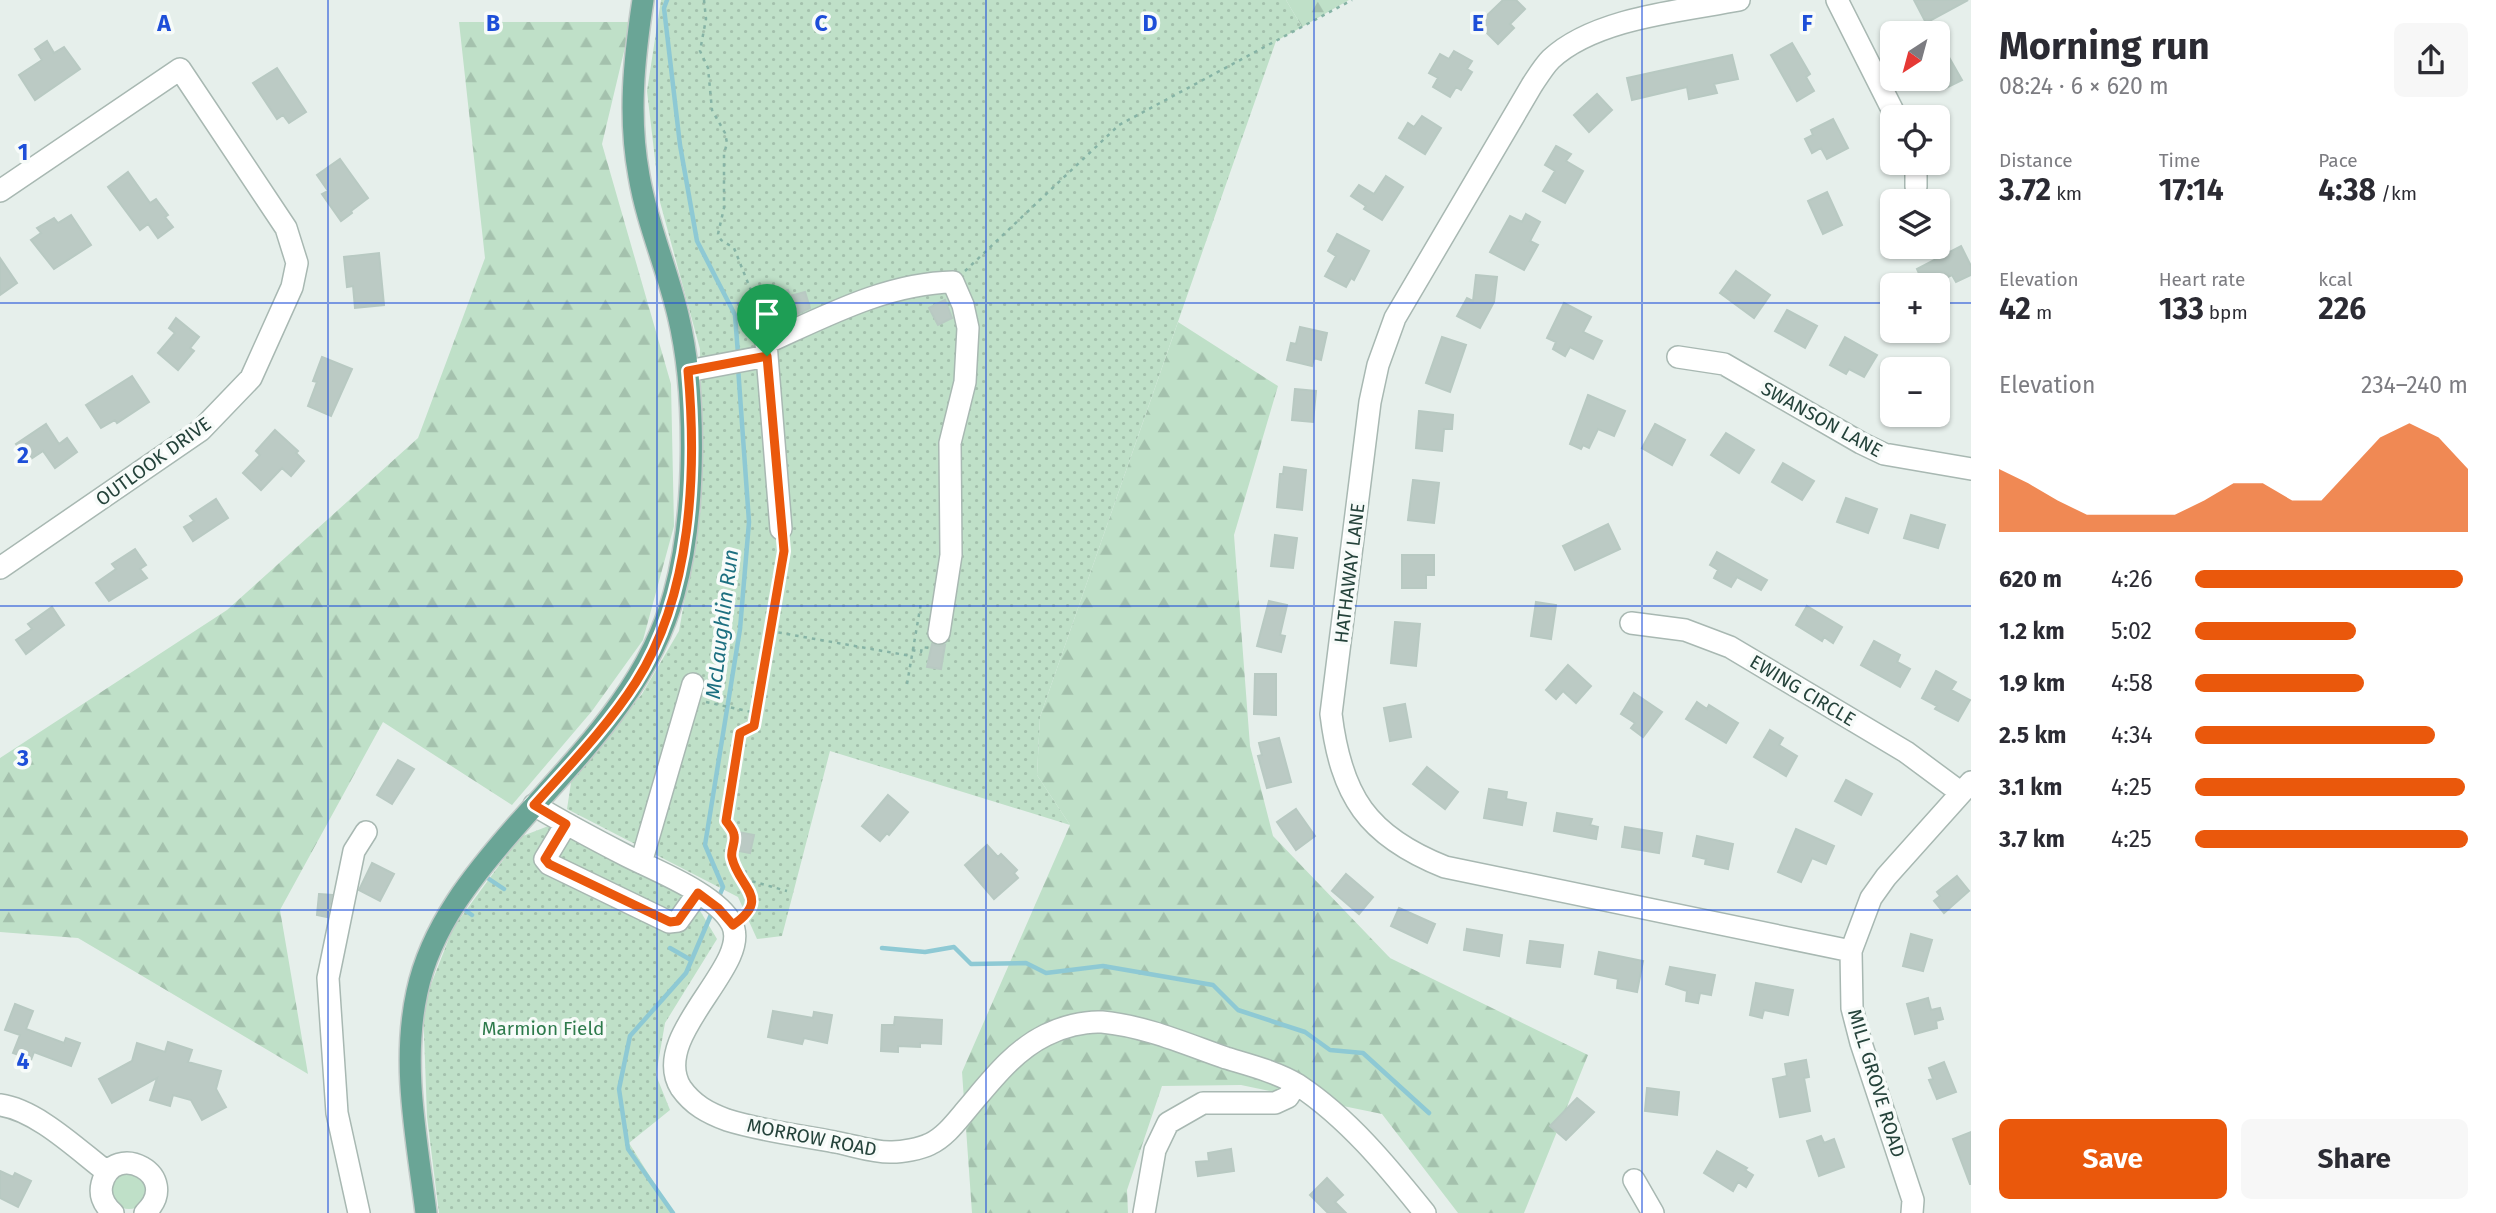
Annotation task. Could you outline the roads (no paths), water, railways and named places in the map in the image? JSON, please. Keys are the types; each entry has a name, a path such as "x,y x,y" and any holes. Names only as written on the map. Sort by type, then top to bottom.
{"main road":[{"path":"425,1213 409,1066 417,990 432,944 447,915 478,870 635,683 649,660 666,619 681,562 691,433 688,371 678,313 639,177 635,144 634,75 643,0"}],"street":[{"name":"HATHAWAY LANE","path":"1739,0 1613,24 1575,43 1551,59 1532,85 1395,318 1378,365 1370,402 1331,714 1335,750 1344,779 1363,810 1383,832 1401,847 1445,867 1852,951"},
{"path":"1837,0 1890,105"},
{"name":"OUTLOOK DRIVE","path":"0,191 180,69 286,228 297,263 292,287 251,378 201,430 0,569"},
{"path":"1916,175 1916,187"},
{"path":"688,371 730,363 762,352 855,304 927,282 953,282 963,305 968,328 965,382 950,443 951,555 936,641"},
{"path":"758,315 781,529"},
{"name":"SWANSON LANE","path":"1678,357 1724,364 1884,454 1971,469"},
{"name":"EWING CIRCLE","path":"1631,623 1685,630 1730,646 1966,787"},
{"path":"641,863 693,684"},
{"name":"MILL GROVE ROAD","path":"1912,1213 1913,1200 1852,1008 1852,951 1871,898 1886,877 1966,787"},
{"path":"534,805 702,896 678,921 670,922 549,864 545,859 566,824"},
{"path":"359,1213 337,1113 328,978 354,851 366,832"},
{"name":"MORROW ROAD","path":"702,896 730,922 734,943 727,960 682,1034 676,1052 676,1080 689,1100 704,1111 747,1126 891,1152 928,1145 947,1132 993,1077 1021,1050 1064,1028 1099,1022 1137,1028 1252,1066 1297,1084 1374,1153 1425,1213"},
{"path":"1144,1213 1155,1150 1168,1123 1203,1103 1275,1103 1288,1097 1297,1084"},
{"path":"0,1105 10,1106 36,1118 107,1172"},
{"path":"113,1213 102,1197 103,1180 107,1172 123,1163 133,1163 149,1171 154,1179 155,1198 145,1213"},
{"path":"1634,1180 1653,1213"}],"waterway":[{"name":"McLaughlin Run","path":"667,0 664,8 680,145 697,241 735,315 738,354"},
{"name":"McLaughlin Run","path":"718,899 723,887 705,845 740,629 749,522 738,367"},
{"path":"486,877 504,889"},
{"path":"463,909 472,915"},
{"name":"McLaughlin Run","path":"673,1213 628,1149 619,1089 630,1036 686,973 713,910"},
{"path":"882,948 925,952 954,947 971,964 1026,963 1046,973 1103,966 1213,985 1238,1010 1305,1032 1330,1050 1363,1053 1429,1113"},
{"path":"670,948 691,960"}],"park label":[{"name":"Marmion Field","path":"543,1028"}]}
